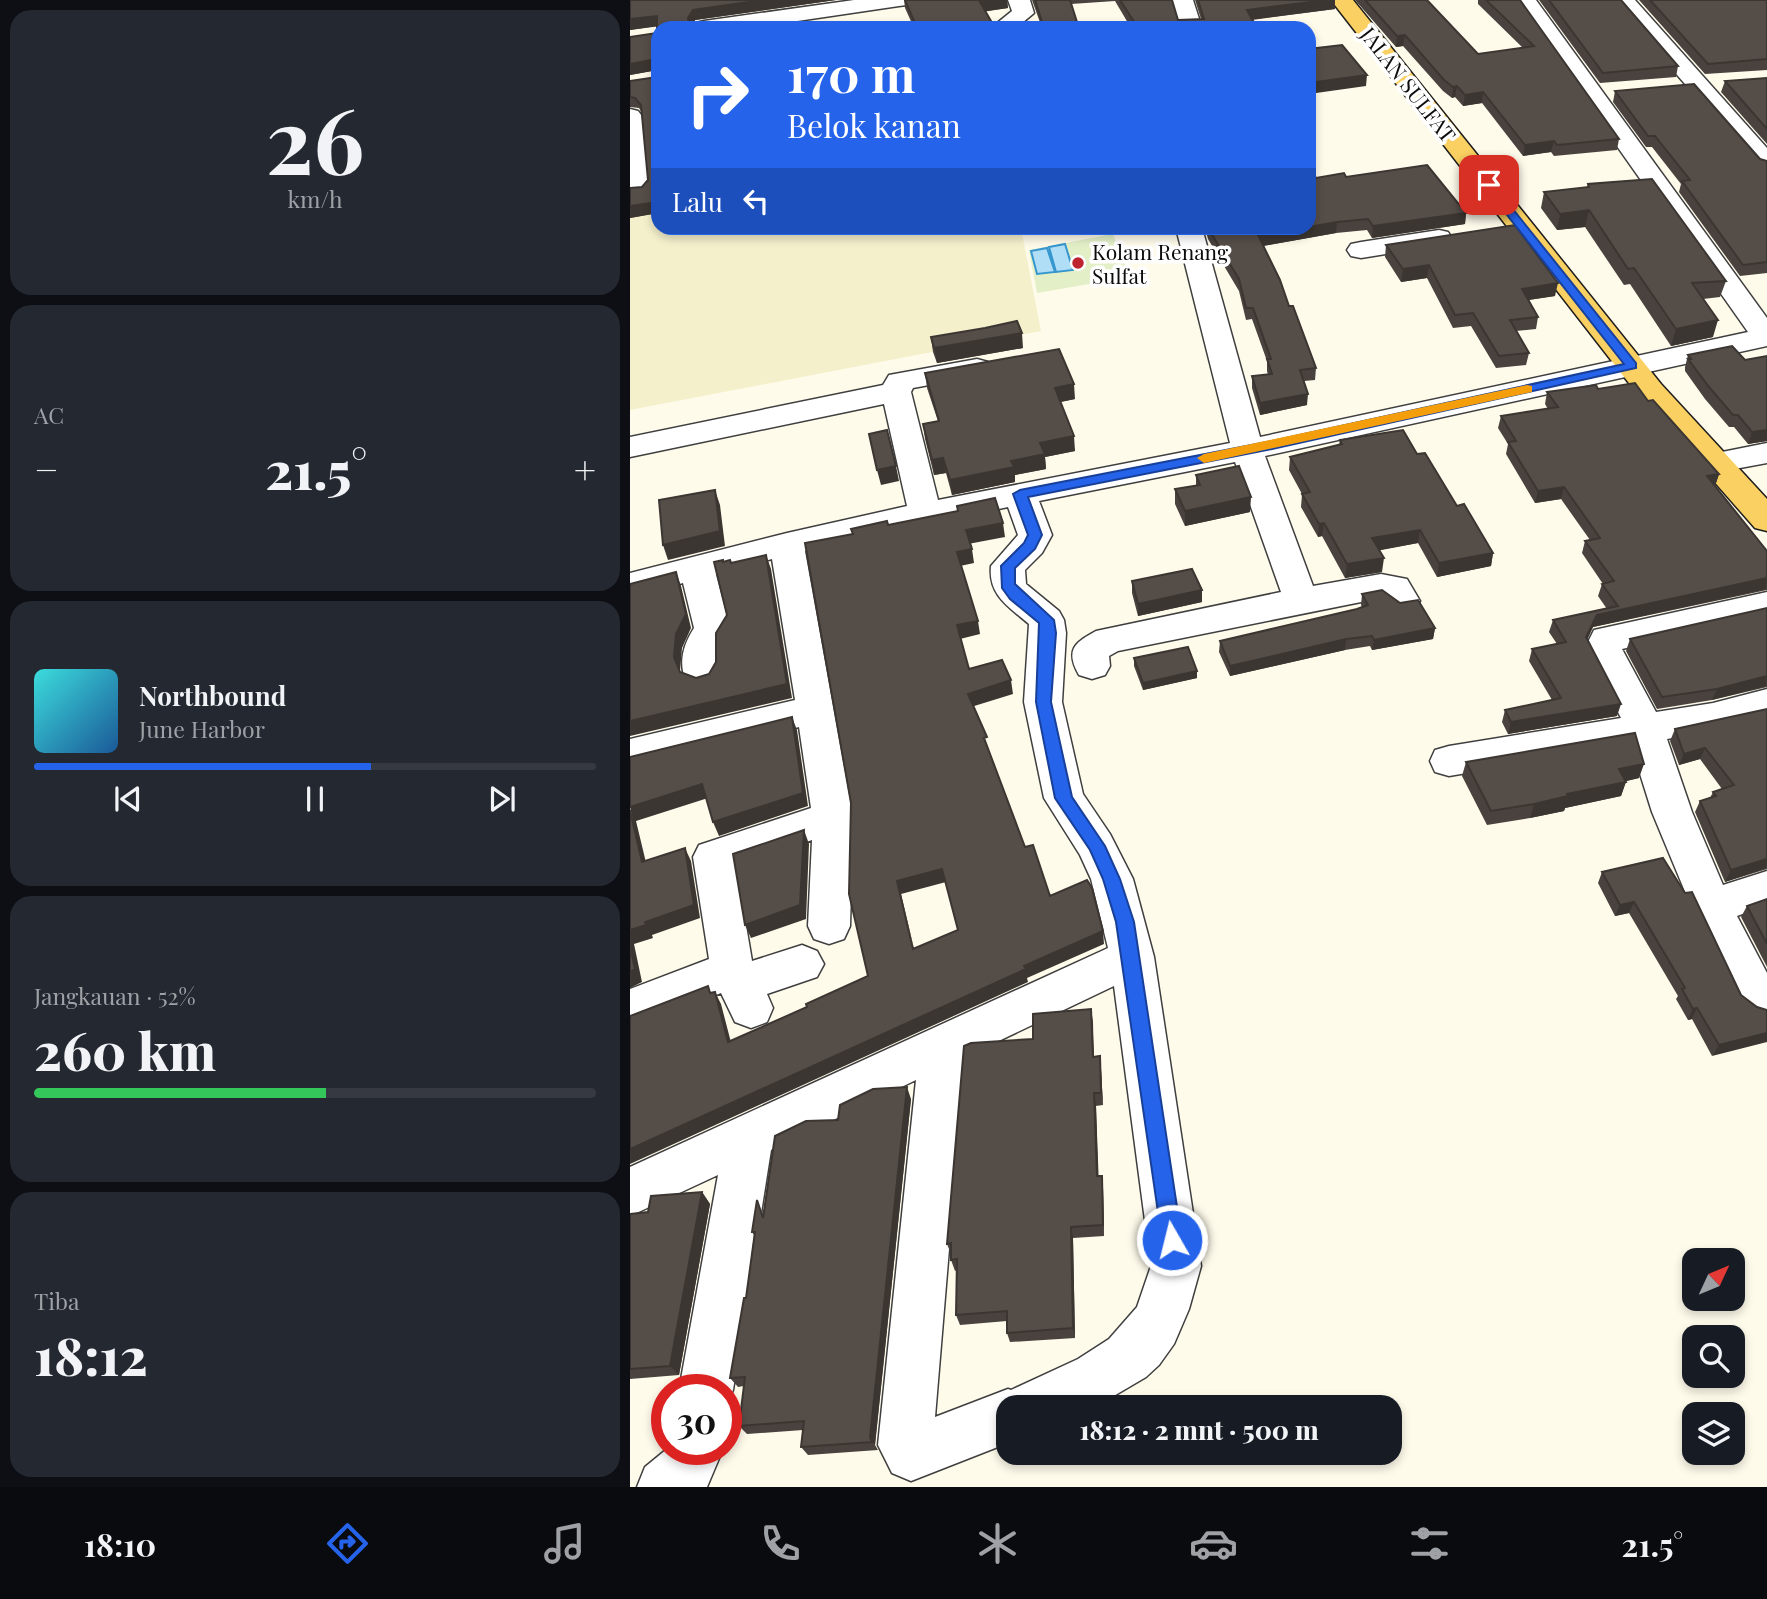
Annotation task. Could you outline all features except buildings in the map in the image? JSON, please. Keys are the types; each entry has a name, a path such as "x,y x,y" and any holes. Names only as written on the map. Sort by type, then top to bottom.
{"main road":[{"name":"JALAN SULFAT","path":"1342,0 1632,366 1713,463 1767,520"}],"street":[{"path":"1012,21 1023,13 1019,0"},
{"path":"1182,0 1189,21"},
{"path":"630,584 787,544 925,513 1247,450 1767,337 1605,93 1525,0"},
{"path":"1623,0 1767,163"},
{"path":"733,21 786,8 892,1 894,21"},
{"path":"1670,87 1731,82"},
{"path":"630,116 641,190"},
{"path":"1361,250 1521,226"},
{"path":"1191,235 1241,417 1247,450 1301,600"},
{"path":"925,513 896,392 900,381 999,364"},
{"path":"630,447 896,392"},
{"path":"1713,463 1767,453"},
{"path":"1020,494 1035,535 1030,545 1008,566 1007,585 1016,596 1046,620 1048,633 1043,702 1064,798 1096,846 1112,879 1132,957 1176,1266 1164,1306 1150,1334 1118,1365 1061,1395"},
{"path":"787,544 833,817 829,926"},
{"path":"696,569 712,628 701,646 701,675"},
{"path":"1092,666 1090,650 1109,640 1381,586 1395,588 1402,601"},
{"path":"1767,604 1606,639 1603,648 1644,729 1672,812 1711,907 1754,990 1767,1001"},
{"path":"1449,761 1713,717 1767,703"},
{"path":"630,754 816,709"},
{"path":"741,987 714,857 833,817"},
{"path":"1711,907 1767,888"},
{"path":"630,1192 1132,957"},
{"path":"630,1009 741,987 802,964"},
{"path":"943,1044 905,1445 911,1454 996,1421"},
{"path":"709,1374 749,1136"},
{"path":"665,1487 681,1475 689,1465"}],"shaded area":[{"path":"651,214 651,235 1022,235 1041,331 630,410 630,217"}],"green space":[{"name":"Kolam Renang Sulfat","path":"1113,235 1130,277 1037,293 1029,250"}],"water":[{"path":"1065,244 1073,270 1056,272 1049,247"},
{"path":"1047,248 1055,272 1037,274 1031,251"}],"slow traffic":[{"path":"1204,458 1527,389"}],"place":[{"name":"Kolam Renang Sulfat","path":"1078,263"}],"route":[{"path":"1172,1240 1125,922 1112,879 1096,846 1064,798 1043,702 1048,633 1046,620 1016,596 1007,585 1008,566 1030,545 1035,535 1020,494 1272,445 1632,366 1489,185"}]}
